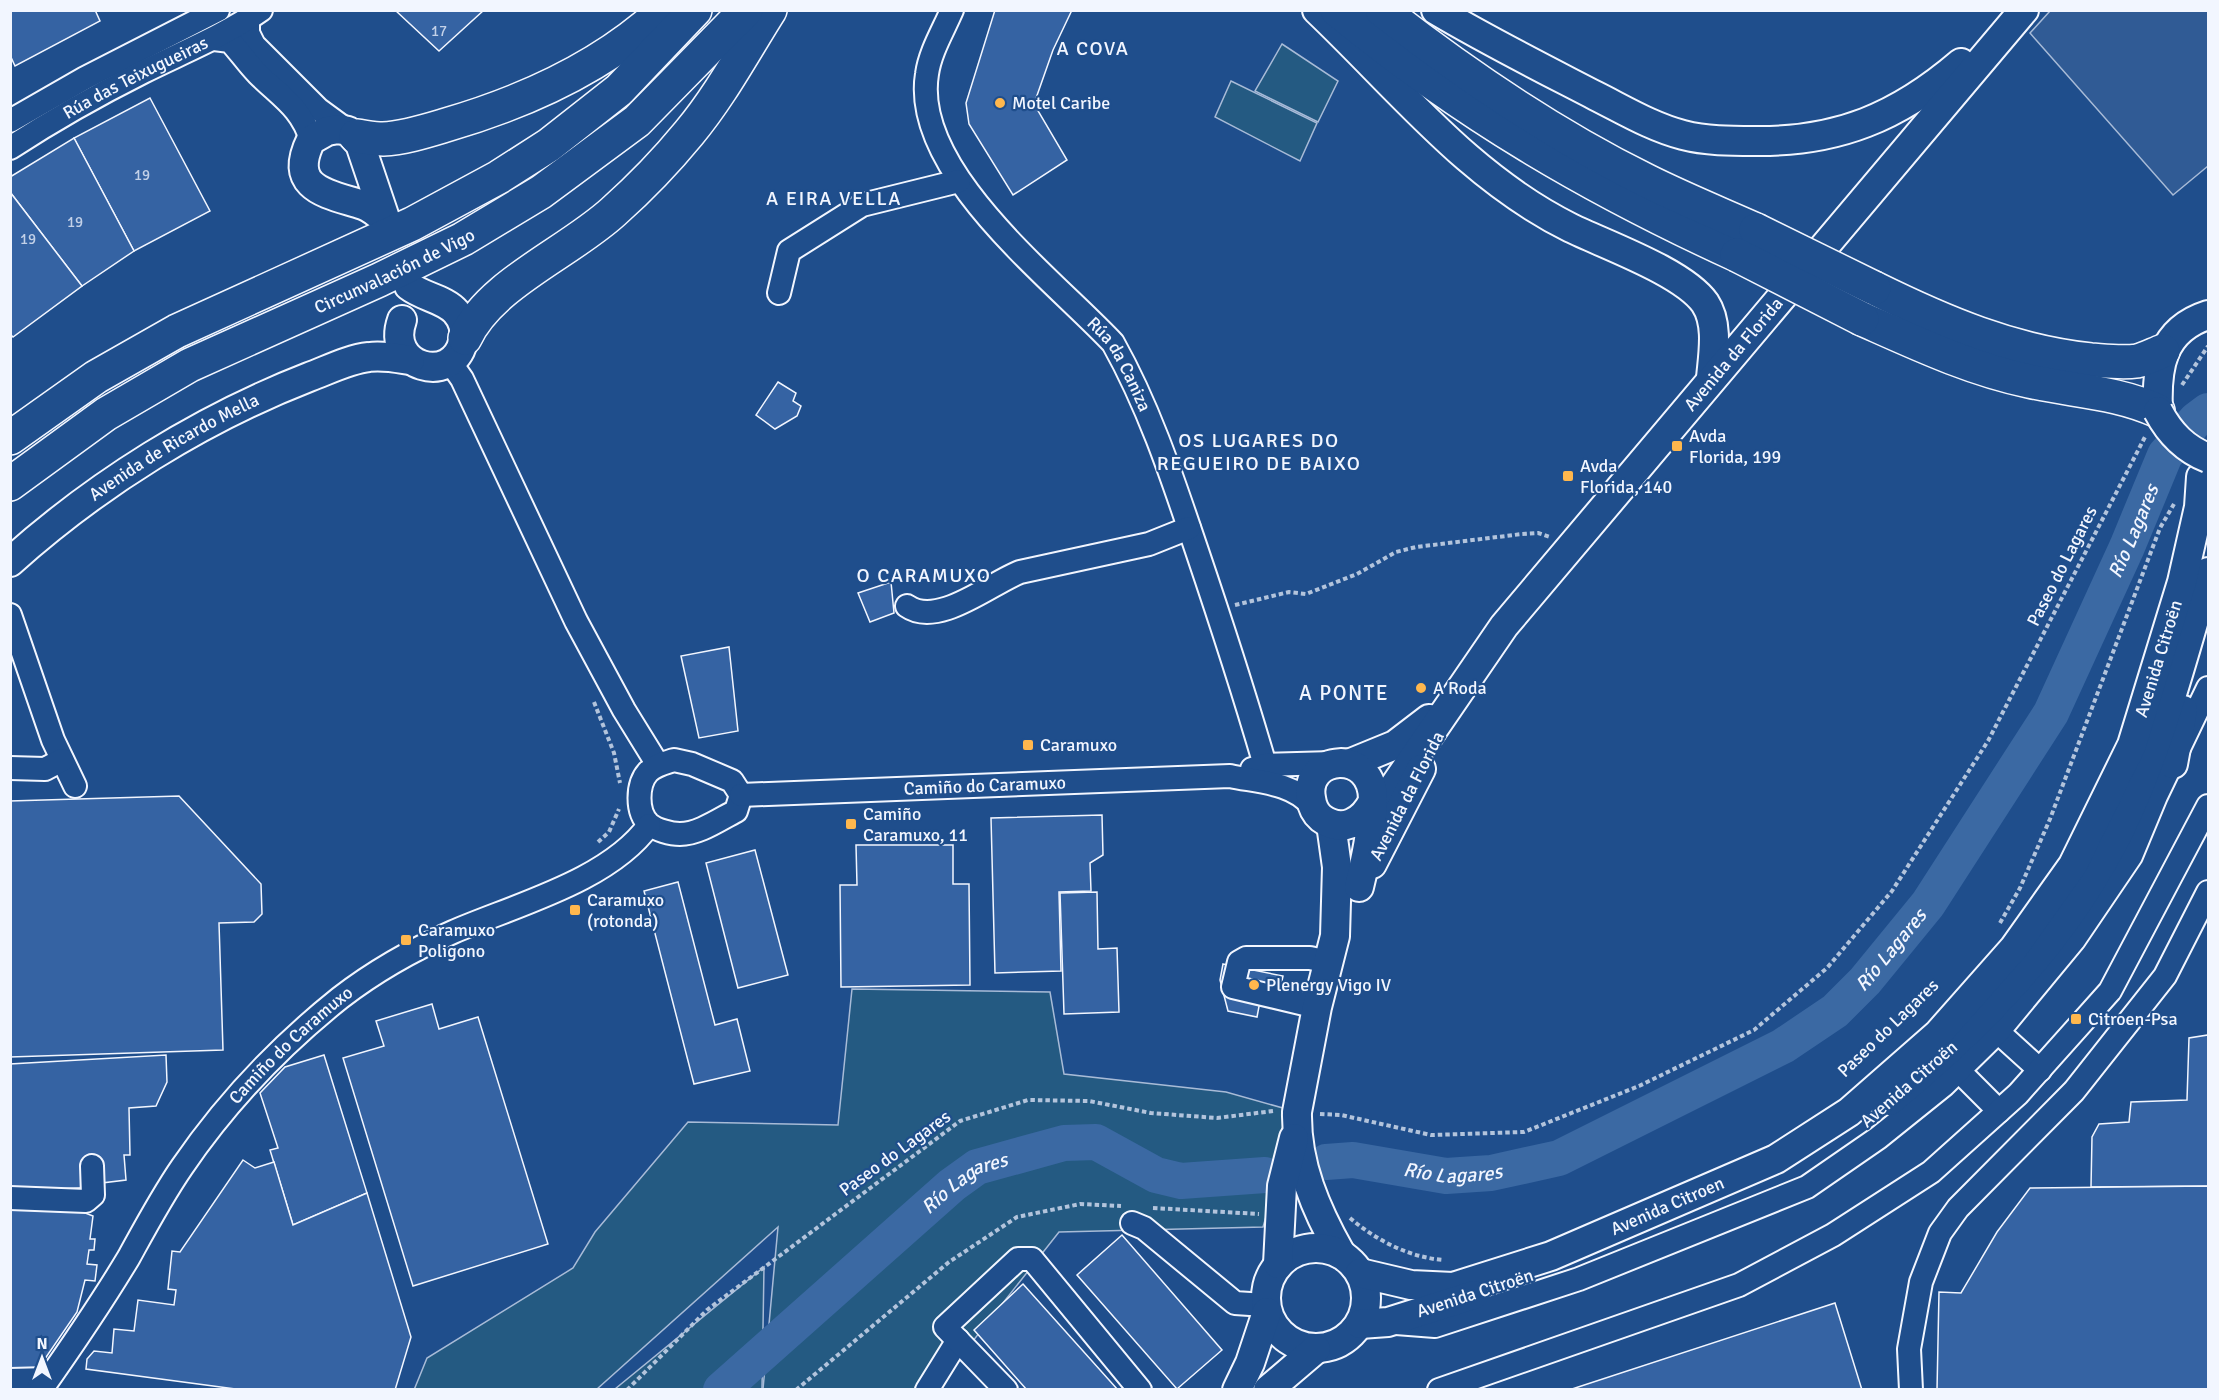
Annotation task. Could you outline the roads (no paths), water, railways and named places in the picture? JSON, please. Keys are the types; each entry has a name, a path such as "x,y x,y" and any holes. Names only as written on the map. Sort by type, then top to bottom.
{"highway":[{"path":"352,134 383,139 416,134 498,108 555,84 600,59 643,30 664,10"},
{"name":"Circunvalación de Vigo","path":"10,438 96,377 177,331 412,224 500,177 549,145 619,90 695,10"},
{"name":"Circunvalación de Vigo","path":"10,484 106,414 190,364 453,244 542,192 637,120 746,10"},
{"path":"457,350 474,320 490,300 584,236 635,191 690,132 770,10"},
{"path":"1337,10 1397,59 1526,146 1645,213 1737,255 1862,319 1985,369 2027,381 2136,401 2160,413"},
{"path":"1360,10 1440,70 1574,148 1756,230 1960,328 1996,340 2072,358 2114,362 2138,360 2163,351"},
{"path":"1382,10 1430,48 1574,148 1737,255"},
{"path":"1411,10 1479,62 1552,110 1756,230"}],"main road":[{"path":"1317,10 1465,158 1510,192 1554,220 1665,272 1704,302 1713,326 1711,378"},
{"path":"1436,10 1500,47 1645,120 1682,135 1720,141 1773,141 1823,136 1865,125 1895,111 1930,89 1963,62 1983,58"},
{"name":"Avenida da Florida","path":"1359,887 1370,843 1372,801 1393,788 1504,626 2024,10"},
{"path":"338,129 352,134 386,221 363,205 335,199 321,193 313,185 305,174 304,161 311,140 327,131 338,129"},
{"path":"353,360 369,357 411,360 430,367 457,350 461,319 455,311 408,286 410,298 398,332 399,343 411,360"},
{"path":"353,360 389,333 404,316"},
{"path":"2200,462 2166,427 2160,413 2156,381 2163,351 2179,332 2204,317"},
{"name":"Avenida de Ricardo Mella","path":"10,562 109,484 167,447 278,389 353,360"},
{"name":"Avenida Citroën","path":"1938,1034 2014,948 2073,865 2132,746 2182,582 2199,507 2200,462"},
{"name":"Avenida Citroën","path":"1360,1324 1388,1322 1674,1226 1785,1176 1853,1131 1945,1055 2017,981 2061,929 2103,861 2120,829 2156,746 2208,573"},
{"path":"2173,764 2186,689 2193,624"},
{"name":"Avenida da Florida","path":"1342,763 1395,745 1450,703"},
{"name":"Avenida da Florida","path":"1278,1264 1294,1183 1287,1119 1297,1112 1317,1007 1332,949 1359,887 1445,720 1450,703"},
{"path":"1342,763 1364,771 1372,785 1372,801 1367,813 1357,822 1344,826 1321,815 1310,793 1313,780 1321,769 1342,763"},
{"name":"Avenida da Florida","path":"1321,815 1337,867 1332,949"},
{"name":"Avenida Citroen","path":"1351,1264 1411,1285 1453,1287 1551,1256 1776,1159 1848,1112 1938,1034"},
{"name":"Avenida da Florida","path":"1294,1183 1317,1212 1351,1264"},
{"path":"1237,1389 1250,1363 1266,1309 1265,1291 1278,1264 1292,1254 1308,1248 1325,1248 1351,1264 1366,1290 1366,1307 1360,1324 1349,1337 1333,1346 1316,1349 1299,1346 1285,1339 1274,1327 1266,1309"},
{"path":"1268,1389 1316,1349"}],"street":[{"name":"Rúa das Teixugueiras","path":"10,121 85,78 218,10"},
{"name":"Rúa da Caniza","path":"952,10 935,47 927,74 926,105 932,130 945,160 974,203 1113,343 1147,410 1189,528 1265,765"},
{"name":"Rúa das Teixugueiras","path":"10,148 95,97 213,39 255,15"},
{"path":"255,15 248,33 254,45 318,109 352,134"},
{"path":"213,39 230,41 258,74 296,107 306,123 311,140"},
{"path":"779,293 789,251 862,205 959,181"},
{"path":"457,350 462,380 576,621 624,710 658,765"},
{"path":"907,606 914,611 944,609 968,601 1001,580 1020,572 1149,544 1189,528"},
{"path":"10,615 29,675 62,760 75,786"},
{"path":"1388,1322 1435,1326 1579,1279 1807,1187 1878,1138 1959,1071 1998,1032 2074,940 2131,856 2208,688"},
{"path":"10,768 45,769 62,760"},
{"path":"674,760 692,764 732,781 741,795 736,811 701,828 682,834 665,832 649,825 642,813 642,782 658,765 674,760"},
{"name":"Camiño do Caramuxo","path":"1230,776 1265,765 1342,763"},
{"name":"Camiño do Caramuxo","path":"741,795 1230,776 1284,787 1305,797 1321,815"},
{"path":"1439,1389 1738,1285 1833,1235 1930,1172 1999,1111 2040,1070 2110,991 2208,806"},
{"name":"Camiño do Caramuxo","path":"45,1384 128,1258 183,1166 229,1105 287,1045 339,999 387,964 410,951 591,874 626,852 649,825"},
{"path":"1911,1389 1909,1349 1921,1282 1940,1233 1958,1208 2074,1092 2165,976 2208,892"},
{"path":"1317,1007 1233,987 1239,962 1246,957 1310,958 1332,949"},
{"path":"1998,1032 2040,1070"},
{"path":"1959,1071 1999,1111"},
{"path":"10,1198 86,1201 93,1195 92,1166"},
{"path":"1132,1223 1144,1228 1235,1303 1266,1309"},
{"path":"1006,1389 945,1327 1018,1259 1032,1259 1140,1389"},
{"path":"927,1389 958,1340"},
{"path":"10,1380 45,1384"}],"waterway":[{"name":"Río Lagares","path":"1326,1162 1353,1160 1446,1176 1491,1173 1559,1158 1783,1046 1835,1011 1865,981 1928,904 2051,713 2127,547 2165,455 2196,420 2208,411"},
{"name":"Río Lagares","path":"721,1390 952,1185 977,1167 1064,1143 1096,1142 1156,1175 1181,1181 1265,1175"}],"place":[{"name":"Motel Caribe","path":"1000,103"},
{"name":"Avda Florida, 199","path":"1677,446"},
{"name":"Avda Florida, 140","path":"1568,476"},
{"name":"A Roda","path":"1421,688"},
{"name":"Caramuxo","path":"1028,745"},
{"name":"Camiño Caramuxo, 11","path":"851,824"},
{"name":"Caramuxo (rotonda)","path":"575,910"},
{"name":"Caramuxo Poligono","path":"406,940"},
{"name":"Plenergy Vigo IV","path":"1254,985"},
{"name":"Citroen-Psa","path":"2076,1019"}],"district":[{"name":"A COVA","path":"1093,48"},
{"name":"A EIRA VELLA","path":"834,198"},
{"name":"OS LUGARES DO REGUEIRO DE BAIXO","path":"1259,452"},
{"name":"O CARAMUXO","path":"924,575"},
{"name":"A PONTE","path":"1344,693"}]}
